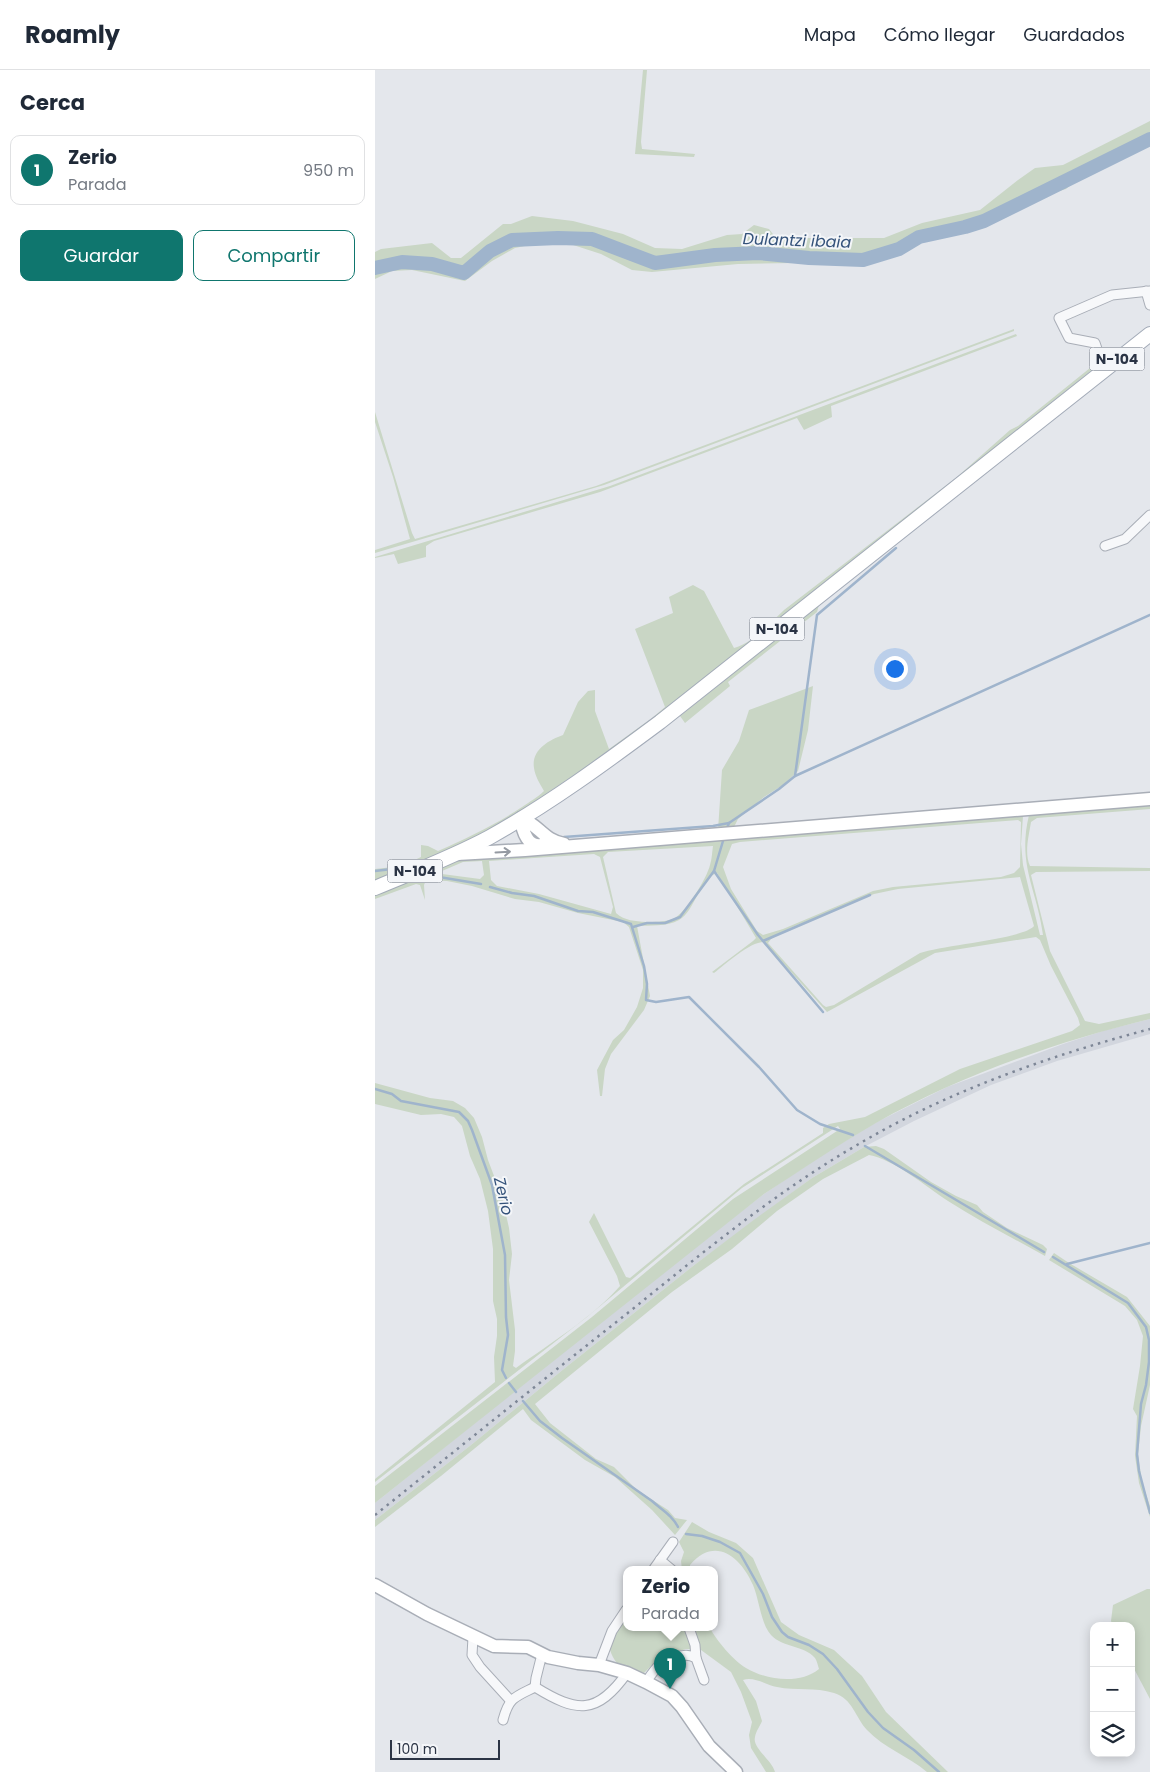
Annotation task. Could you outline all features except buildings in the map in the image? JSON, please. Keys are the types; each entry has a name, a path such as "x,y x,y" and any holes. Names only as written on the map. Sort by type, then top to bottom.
{"main road":[{"name":"N-104","path":"375,888 455,854 521,818 660,722 1150,334"}],"street":[{"path":"1104,370 1095,343 1069,338 1059,318 1112,295 1148,291 1150,305"},
{"path":"1105,546 1125,539 1150,515"},
{"path":"455,854 542,840 574,845 1150,799"},
{"path":"540,806 542,840"},
{"path":"521,818 542,840"},
{"path":"655,1566 673,1542"},
{"path":"659,1560 667,1566"},
{"path":"375,1586 494,1646 528,1647 560,1660 599,1665 627,1673 646,1682 672,1696 709,1746 736,1772"},
{"path":"599,1665 613,1630 623,1615"},
{"path":"690,1631 695,1645 696,1658 704,1680"},
{"path":"473,1637 472,1655 480,1667 510,1700"},
{"path":"535,1687 542,1654"},
{"path":"646,1682 656,1666 666,1659 689,1655 696,1658"},
{"path":"535,1687 568,1705 586,1707 599,1701 617,1687 627,1673"},
{"path":"503,1720 505,1709 510,1700 535,1687"}],"shaded area":[{"path":"1150,1019 1150,1034 1057,1061 991,1085 914,1121 864,1147 812,1178 693,1266 375,1520 375,1503 677,1261 764,1194 822,1155 877,1122 947,1087 1063,1044 1106,1030"}],"green space":[{"path":"643,70 647,70 642,149 695,154 694,157 635,154"},
{"path":"1150,121 1150,143 1080,177 1066,189 1049,194 1001,215 980,229 917,241 887,255 858,262 738,264 652,272 632,270 601,254 567,243 539,243 515,248 492,261 465,281 412,270 392,271 375,279 375,252 381,249 432,243 451,258 461,258 503,224 511,224 532,216 573,221 623,234 655,248 682,249 727,235 742,234 754,225 769,229 776,238 884,238 922,223 980,210 1035,168 1063,165"},
{"path":"1014,329 1014,331 604,485 375,553 375,550 410,539 375,422 375,412 415,539 596,486"},
{"path":"1016,334 1017,336 831,406 832,417 804,430 797,418 600,492 434,541 426,546 426,557 398,564 394,554 375,558 610,486"},
{"path":"1090,368 1092,370 702,681 603,756 508,819 472,839 375,881 375,869 402,866 421,857 421,845 438,851 449,846 502,820 544,791 534,768 535,756 547,743 563,735 578,702 588,691 595,690 595,711 609,749 665,707 635,629 673,613 669,597 693,585 704,591 734,648 748,642 784,610 957,477 1010,430 1018,426"},
{"path":"819,605 817,612 728,682 730,686 685,723 680,716"},
{"path":"813,686 808,730 798,771 783,785 764,797 738,819 733,829 718,830 722,770 739,741 749,710"},
{"path":"1150,806 1150,809 1037,818 1031,822 1027,850 1030,866 1150,868 1150,871 1036,872 1031,875 1050,951 1085,1021 1099,1024 1150,1013 1150,1019 1044,1049 975,1075 908,1106 848,1140 764,1194 375,1503 375,1486 592,1317 733,1199 840,1129 838,1126 742,1188 587,1317 375,1482 375,1479 495,1382 494,1357 497,1319 493,1301 493,1249 488,1211 480,1179 470,1156 462,1126 454,1117 441,1114 421,1115 375,1104 375,1083 430,1098 453,1101 465,1108 474,1118 502,1197 509,1228 512,1254 509,1280 515,1330 513,1366 516,1368 584,1319 620,1286 617,1276 589,1222 594,1213 626,1277 630,1278 744,1184 823,1133 823,1128 829,1124 865,1117 960,1069 1072,1031 1080,1025 1040,940 1036,937 935,953 827,1012 764,942 745,949 714,973 712,972 756,938 717,873 705,882 685,915 679,920 664,925 637,926 650,996 644,1010 611,1054 605,1069 602,1096 600,1096 597,1070 613,1040 624,1030 637,1007 643,988 643,970 629,927 623,922 578,913 539,902 515,899 472,886 447,881 426,880 424,885 425,900 420,885 416,884 375,899 375,895 467,857 638,847 1023,816 1021,844 1023,865 1040,935 1043,935 1029,876 1025,848 1029,815","holes":["1018,820 1021,822 1020,867 1014,873 1001,877 893,887 873,891 783,929 763,935 757,931 731,889 723,867 732,844","713,846 708,871 689,903 678,916 659,922 630,920 616,913 603,857 608,852","594,854 600,857 613,907 611,914 539,894 497,886 491,880 489,861","482,861 484,875 480,879 442,874 442,871 463,862","1020,877 1034,926 1027,931 1015,935 920,953 834,1005 826,1007 768,943 771,939 790,928 874,894 898,889"]},
{"path":"876,1146 884,1149 931,1182 977,1205 983,1212 1007,1228 1043,1245 1047,1249 1045,1256 948,1201 889,1162 869,1155 823,1179 777,1211 732,1249 672,1292 535,1404 550,1423 596,1459 614,1467 637,1490 668,1510 675,1518 687,1520 675,1535 652,1510 615,1477 585,1460 531,1420 523,1409 375,1527 375,1520 693,1266 812,1178 864,1147"},
{"path":"1054,1253 1127,1297 1150,1326 1150,1385 1141,1426 1138,1455 1142,1482 1150,1506 1150,1517 1139,1483 1135,1456 1137,1416 1133,1409 1143,1336 1137,1320 1125,1306 1049,1260"},
{"path":"692,1522 709,1532 736,1543 753,1558 781,1622 799,1635 834,1650 862,1676 886,1712 948,1772 927,1772 881,1742 867,1730 850,1704 834,1693 784,1688 747,1679 743,1680 756,1701 762,1721 755,1737 756,1745 775,1772 766,1772 751,1748 749,1735 752,1722 731,1672 701,1650 686,1649 667,1655 644,1673 619,1664 610,1650 615,1635 623,1622 623,1631 712,1631 731,1655 746,1668 773,1678 793,1679 811,1674 819,1669 816,1659 810,1654 781,1642 771,1635 765,1625 753,1585 742,1566 734,1558 718,1551 709,1552 699,1556 690,1566 682,1566 684,1552 679,1542"},
{"path":"1150,1589 1150,1699 1135,1671 1135,1622 1111,1622 1113,1605"}],"waterway":[{"name":"Dulantzi ibaia","path":"375,268 402,262 432,264 464,273 490,251 512,240 558,238 592,239 655,263 715,255 758,253 809,258 863,260 899,249 919,237 984,221 1150,139"},
{"path":"795,776 817,615 896,548"},
{"path":"727,828 729,823 795,776 1150,615"},
{"path":"564,837 713,826 729,823"},
{"path":"633,927 647,923 665,923 680,917 714,871 723,841"},
{"path":"375,871 401,870"},
{"path":"714,871 758,935 823,1012"},
{"path":"427,875 481,884"},
{"path":"490,887 534,896 578,911 593,912 631,924 644,966 647,984 646,1000 656,1002 689,997 759,1067 797,1110 820,1124 853,1135"},
{"path":"763,941 870,895"},
{"name":"Zerio","path":"375,1089 392,1094 401,1101 459,1112 468,1121 492,1185 505,1255 508,1335 502,1370 506,1378"},
{"path":"865,1146 1044,1252"},
{"path":"1067,1264 1150,1243"},
{"path":"1053,1257 1128,1303 1146,1327 1149,1340 1149,1362 1141,1404 1137,1454 1139,1471 1150,1513"},
{"name":"Zerio","path":"509,1383 516,1392"},
{"name":"Zerio","path":"523,1401 540,1421 652,1501 670,1516 678,1527"},
{"name":"Zerio","path":"686,1534 702,1536 720,1542 740,1553 763,1594 772,1617 782,1632 788,1637 809,1645 823,1654 837,1669 868,1712 883,1728 914,1750 939,1772"}],"railway":[{"path":"375,1515 712,1246 769,1203 827,1163 892,1126 963,1092 1037,1063 1150,1029"}],"place":[{"name":"Zerio","path":"670,1689"}]}
